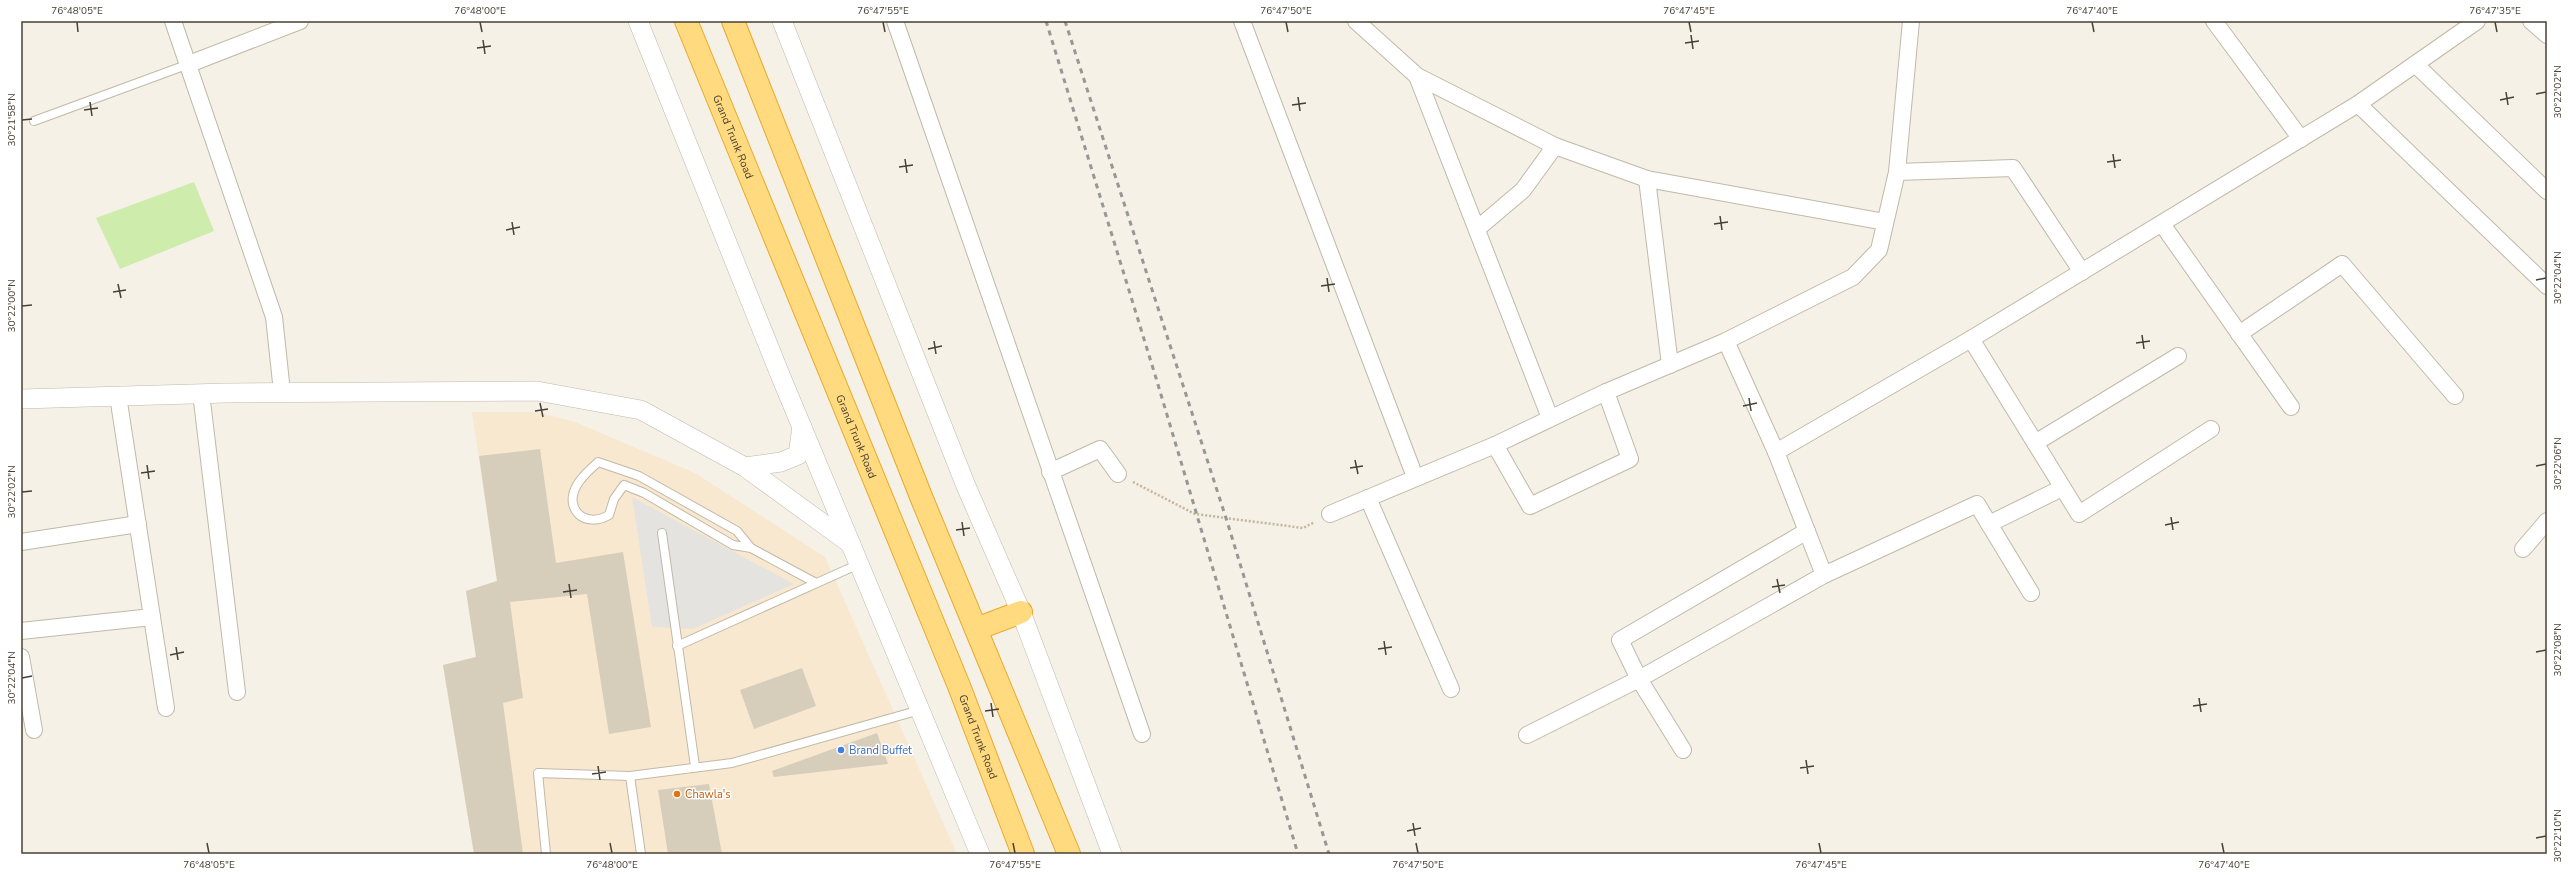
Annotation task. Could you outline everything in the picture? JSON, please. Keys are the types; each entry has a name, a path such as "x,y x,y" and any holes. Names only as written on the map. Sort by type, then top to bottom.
{"highway":[{"name":"Grand Trunk Road","path":"686,21 959,686 1023,854"},
{"path":"733,21 976,629 1069,854"},
{"path":"976,629 1021,612"}],"street":[{"path":"173,21 189,64 274,317 282,392"},
{"path":"189,64 300,21"},
{"path":"638,21 802,426 980,854"},
{"path":"782,21 966,486 1021,612 1112,854"},
{"path":"895,21 1142,734"},
{"path":"1242,21 1415,477"},
{"path":"1356,21 1418,76 1555,146 1646,179 1885,222"},
{"path":"1330,514 1495,444 1606,392 1726,341 1853,277 1879,250 1897,172 1911,21"},
{"path":"2214,21 2301,139"},
{"path":"1776,452 1971,339 2358,104 2477,21"},
{"path":"2531,21 2547,35"},
{"path":"2415,64 2547,191"},
{"path":"1418,76 1550,418"},
{"path":"2358,104 2547,286"},
{"path":"1477,229 1523,190 1555,146"},
{"path":"1897,172 2013,168 2082,272"},
{"path":"1646,179 1670,365"},
{"path":"2162,224 2291,407"},
{"path":"2239,334 2342,264 2455,396"},
{"path":"1971,339 2079,514 2211,429"},
{"path":"1726,341 1776,452 1824,575"},
{"path":"2035,443 2178,356"},
{"path":"21,400 201,393 537,391 641,410 746,467 851,544"},
{"path":"1495,444 1530,506 1630,459 1606,392"},
{"path":"201,393 237,692"},
{"path":"118,396 166,708"},
{"path":"746,467 781,462 798,455 802,426"},
{"path":"1050,472 1100,449 1118,474"},
{"path":"1989,524 2062,488"},
{"path":"1368,498 1451,689"},
{"path":"1526,735 1639,679 1824,575 1976,504 2031,593"},
{"path":"2523,549 2547,521"},
{"path":"21,542 138,524"},
{"path":"1683,750 1639,679 1620,640 1807,531"},
{"path":"21,631 152,617"},
{"path":"21,657 34,730"}],"lane":[{"path":"34,121 189,64"},
{"path":"751,548 736,532 639,476 598,462 577,484 573,496 577,513 583,518 598,521 609,515 614,499 624,485 644,493 734,545 751,548 816,583"},
{"path":"662,533 694,766"},
{"path":"677,646 859,564"},
{"path":"546,854 538,773 630,776 694,766 732,763 921,710"},
{"path":"630,776 641,854"}],"path":[{"path":"1118,474 1195,514 1303,528 1330,514"}],"shaded area":[{"path":"472,412 537,412 575,422 695,473 825,557 957,854 474,854 443,665 476,657 466,591 497,581"},
{"path":"632,497 794,584 693,629 652,627"}],"green space":[{"path":"194,182 214,231 120,269 96,218"}],"building":[{"path":"540,449 556,563 623,552 651,727 609,734 587,594 510,602 523,698 503,703 523,854 474,854 443,665 476,657 466,591 497,581 479,456"},
{"path":"802,668 816,706 754,729 740,690"},
{"path":"877,733 888,764 774,777 772,771"},
{"path":"709,784 722,854 668,854 658,790"}],"railway":[{"path":"1046,21 1156,378 1298,854"},
{"path":"1065,21 1226,518 1329,854"}],"place":[{"name":"Brand Buffet","path":"841,750"},
{"name":"Chawla's","path":"677,794"}]}
